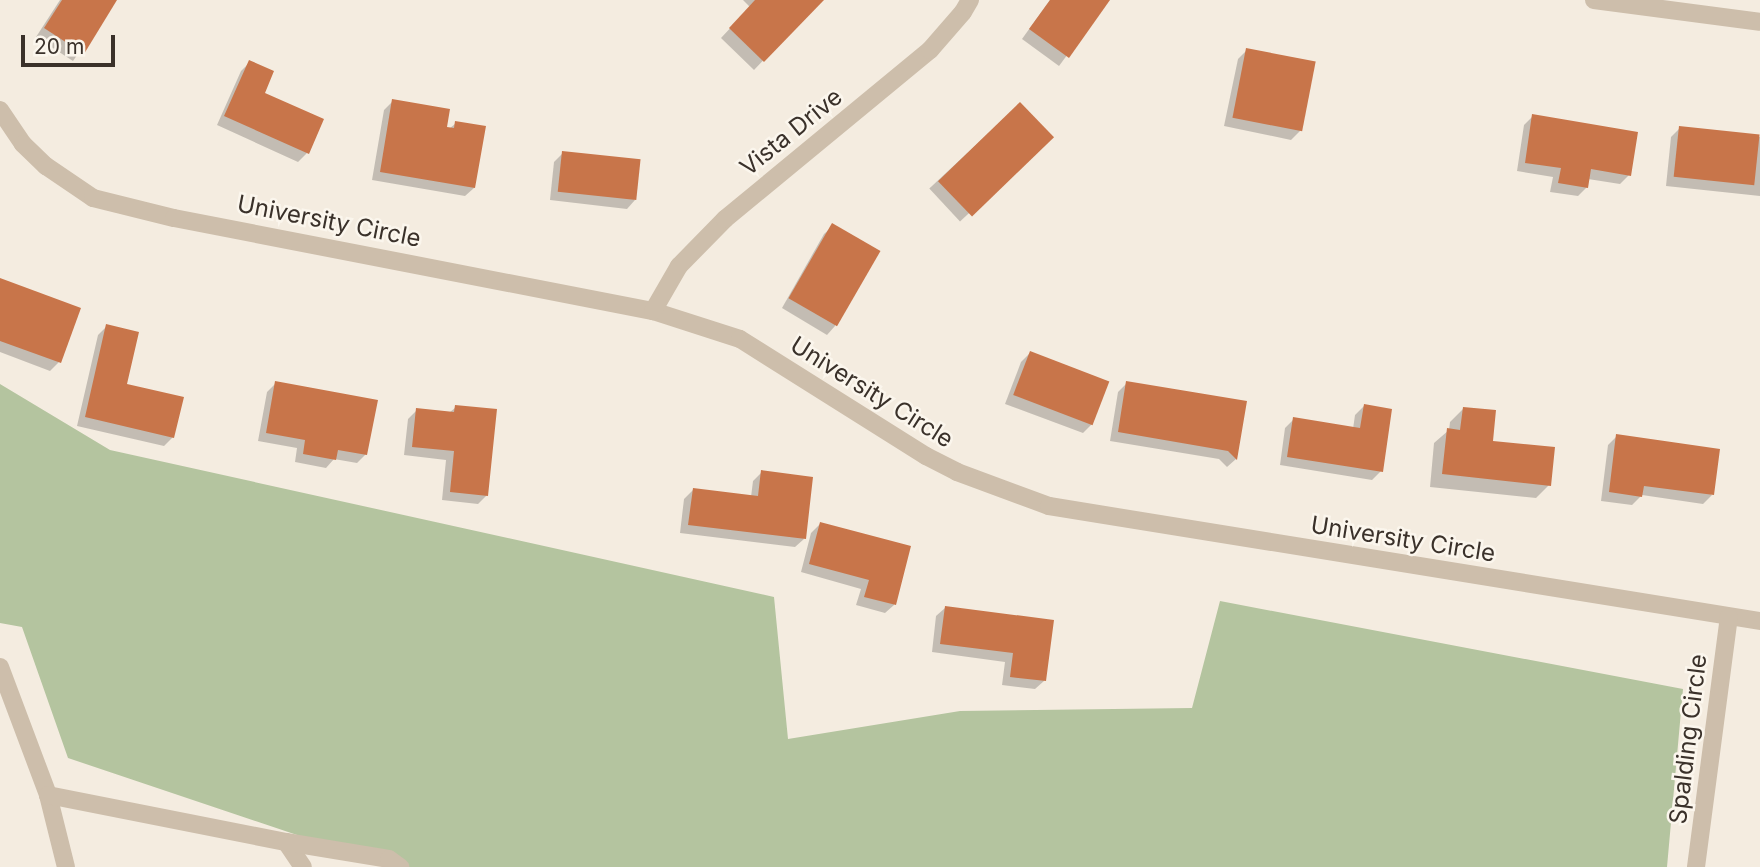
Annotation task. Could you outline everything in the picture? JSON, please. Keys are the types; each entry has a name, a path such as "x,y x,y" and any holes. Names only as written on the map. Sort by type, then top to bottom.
{"street":[{"name":"Vista Drive","path":"653,311 679,266 725,219 930,50 970,0"},
{"path":"1594,0 1760,22"},
{"name":"University Circle","path":"0,110 23,144 46,166 93,198 164,216 653,311 740,339 926,456 957,472 1049,506 1760,621"},
{"name":"Spalding Circle","path":"1696,867 1729,617"},
{"path":"0,667 48,795 66,867"},
{"path":"48,795 286,842 389,859 400,867"},
{"path":"286,842 303,867"}],"green space":[{"path":"0,384 110,450 774,597 788,739 960,711 1192,708 1220,601 1683,689 1667,867 392,867 68,758 22,627 0,623"}],"building":[{"path":"62,0 117,0 84,54 44,28"},
{"path":"755,0 824,0 764,62 729,28"},
{"path":"1050,0 1110,0 1069,58 1029,29"},
{"path":"1246,48 1316,62 1302,131 1232,118"},
{"path":"249,60 274,71 265,93 324,119 309,154 224,116"},
{"path":"392,99 450,109 447,127 454,128 455,121 486,126 475,188 380,172"},
{"path":"1020,102 1054,137 972,216 938,181"},
{"path":"1532,114 1638,132 1631,176 1591,169 1588,188 1558,183 1561,168 1525,163"},
{"path":"1679,126 1760,134 1754,185 1674,177"},
{"path":"562,151 641,159 636,200 558,192"},
{"path":"832,223 880,251 837,326 788,298"},
{"path":"0,278 81,308 61,363 0,341"},
{"path":"106,324 139,332 127,384 184,397 174,438 85,417"},
{"path":"1030,351 1109,381 1093,425 1013,395"},
{"path":"275,381 378,400 367,455 338,450 336,460 303,454 305,440 266,433"},
{"path":"1126,381 1247,401 1237,460 1228,451 1118,432"},
{"path":"1364,404 1392,409 1383,472 1287,457 1293,417 1360,428"},
{"path":"455,405 497,409 488,496 450,492 454,451 412,447 416,408 454,412"},
{"path":"1463,407 1496,410 1493,441 1555,447 1551,486 1442,474 1447,428 1460,430"},
{"path":"1616,434 1720,449 1714,495 1644,486 1642,497 1609,492"},
{"path":"761,470 813,477 806,539 688,525 693,488 758,496"},
{"path":"820,522 911,546 896,605 864,597 869,580 809,564"},
{"path":"945,606 1054,620 1046,681 1010,677 1013,653 940,644"}]}
